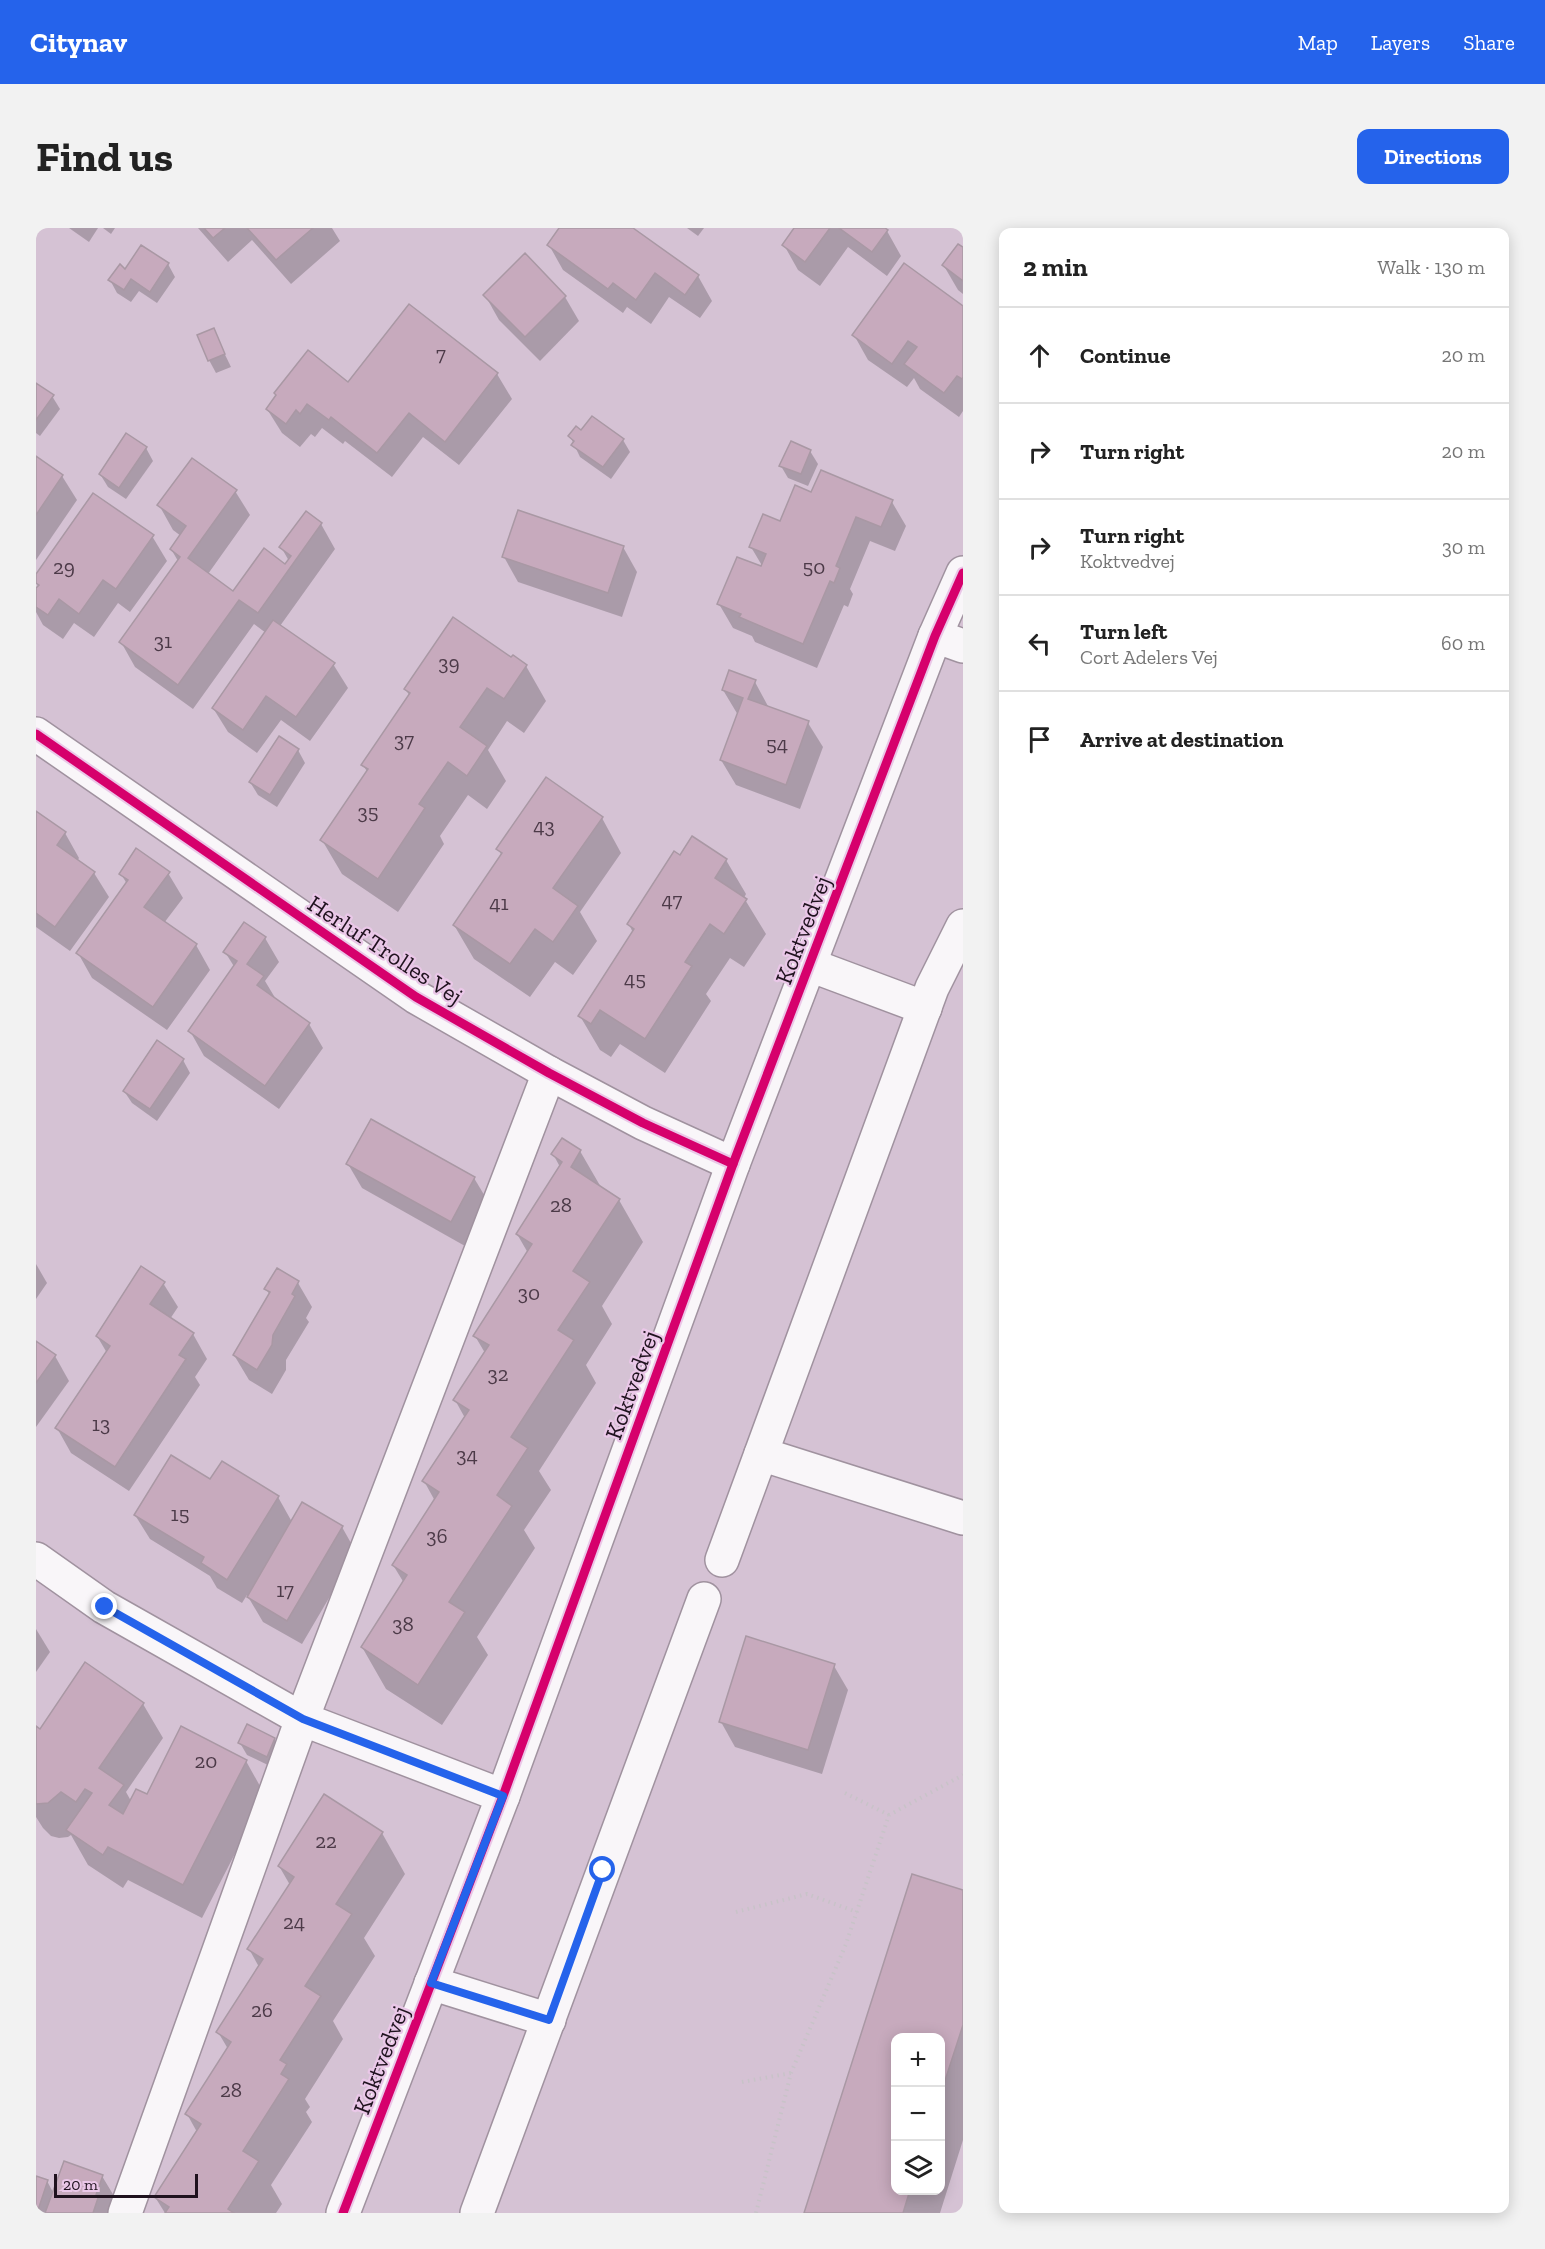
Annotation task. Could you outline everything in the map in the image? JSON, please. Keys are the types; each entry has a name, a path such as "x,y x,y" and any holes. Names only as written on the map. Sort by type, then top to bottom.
{"street":[{"name":"Koktvedvej","path":"343,2213 503,1796 733,1164 810,965 949,641 963,573"},
{"name":"Herluf Trolles Vej","path":"36,734 416,997 549,1073 644,1123 733,1164"},
{"path":"722,1560 932,988 963,926"},
{"path":"810,965 925,1008"},
{"path":"125,2213 303,1719 549,1073"},
{"path":"761,1454 963,1518"},
{"path":"36,1559 105,1607 303,1719 503,1796"},
{"path":"477,2213 704,1599"},
{"path":"431,1983 549,2020"}],"path":[{"path":"756,2213 791,2073 846,1944 889,1815 963,1775"},
{"path":"845,1793 889,1815"},
{"path":"736,1912 807,1894 857,1912"},
{"path":"742,2082 791,2073"}],"building":[{"path":"204,228 225,228 213,238"},
{"path":"247,228 313,228 276,260"},
{"path":"559,228 633,228 699,275 685,295 655,273 636,300 613,283 608,289 547,245"},
{"path":"794,228 830,228 805,262 782,245"},
{"path":"839,228 885,228 888,230 872,252"},
{"path":"958,244 963,247 963,281 942,265"},
{"path":"141,245 169,263 150,292 131,279 124,290 108,280 120,264 125,269"},
{"path":"525,253 566,296 525,337 483,295"},
{"path":"904,263 963,306 963,377 962,379 957,376 944,393 904,364 917,347 908,341 892,364 852,335"},
{"path":"409,304 498,373 445,442 409,413 377,453 331,417 329,420 307,404 300,414 296,410 286,424 266,409 276,395 274,393 308,350 348,382"},
{"path":"214,328 225,354 208,361 197,335"},
{"path":"36,383 54,395 36,420"},
{"path":"592,416 624,439 603,467 571,445 574,441 568,436 576,426 581,430"},
{"path":"126,433 147,447 119,488 99,474"},
{"path":"791,441 811,450 801,474 779,466"},
{"path":"36,456 63,475 36,515"},
{"path":"192,458 237,490 188,558 233,591 264,548 285,564 291,556 279,547 306,511 322,523 258,613 239,600 178,685 119,642 180,557 170,549 186,526 157,505"},
{"path":"821,470 893,500 881,527 856,517 836,566 840,568 834,583 830,581 803,644 739,617 741,614 717,604 737,557 761,566 766,554 749,547 763,514 780,521 795,485 811,492"},
{"path":"93,493 154,535 116,589 103,580 79,614 59,599 48,615 36,607 36,588 39,585 36,583 36,574"},
{"path":"518,510 624,546 608,593 502,557"},
{"path":"453,617 511,657 513,655 527,665 504,699 487,688 460,727 487,746 467,776 448,762 419,804 425,808 378,879 320,840 368,769 361,765 410,693 404,689"},
{"path":"273,620 335,663 296,717 266,696 243,730 212,708"},
{"path":"729,670 756,680 748,699 809,721 786,785 720,760 743,698 722,690"},
{"path":"279,736 299,749 270,795 249,782"},
{"path":"546,777 603,817 553,888 578,906 553,942 535,929 510,964 453,925 502,853 496,849"},
{"path":"36,811 66,832 57,845 95,872 55,927 36,913"},
{"path":"692,836 727,859 715,878 747,899 724,934 710,924 685,962 692,966 645,1039 600,1010 591,1024 578,1016 634,929 627,924 674,851 680,855"},
{"path":"136,848 170,872 144,907 197,944 153,1007 76,953 128,880 119,874"},
{"path":"244,922 266,937 247,964 264,976 257,985 310,1023 265,1086 188,1031 237,961 223,952"},
{"path":"157,1040 184,1059 150,1109 123,1091"},
{"path":"371,1119 475,1177 451,1222 346,1164"},
{"path":"562,1138 581,1150 571,1167 620,1199 573,1271 590,1282 558,1330 574,1340 511,1437 528,1448 497,1495 512,1506 449,1602 465,1612 418,1685 361,1647 407,1575 392,1565 439,1492 422,1481 469,1410 453,1400 489,1345 473,1336 532,1244 516,1234 562,1162 551,1154"},
{"path":"141,1266 165,1282 150,1304 194,1333 179,1355 186,1359 115,1467 55,1428 110,1346 96,1336"},
{"path":"277,1268 299,1281 292,1294 295,1296 273,1335 272,1345 257,1370 233,1355 270,1292 264,1289"},
{"path":"36,1341 56,1355 36,1383"},
{"path":"171,1455 210,1479 222,1461 279,1496 227,1580 201,1563 204,1557 134,1515"},
{"path":"302,1502 343,1526 287,1621 247,1597"},
{"path":"746,1636 835,1664 808,1750 719,1722"},
{"path":"85,1662 144,1703 99,1768 124,1785 109,1805 123,1814 136,1789 147,1794 181,1726 247,1760 183,1885 108,1847 103,1855 66,1830 92,1793 85,1789 76,1802 61,1792 48,1803 36,1804 36,1726 40,1729"},
{"path":"247,1724 275,1738 267,1757 238,1743"},
{"path":"324,1794 383,1832 336,1904 352,1914 305,1986 321,1996 280,2060 287,2064 281,2074 289,2079 243,2151 259,2161 228,2209 234,2213 165,2213 169,2207 154,2197 201,2124 185,2114 231,2042 216,2032 263,1959 247,1949 294,1877 278,1866"},
{"path":"912,1874 963,1890 963,2025 945,2081 945,2033 891,2033 891,2195 908,2195 903,2213 804,2213"},
{"path":"64,2161 103,2175 93,2213 45,2213"},
{"path":"36,2176 48,2180 37,2213 36,2213"}],"cycle path":[{"path":"343,2213 503,1796 733,1164 935,636 963,573"},
{"path":"36,734 416,997 549,1073 643,1123 733,1164"}],"route":[{"path":"105,1607 303,1719 503,1796 431,1983 549,2020 603,1870"}]}
